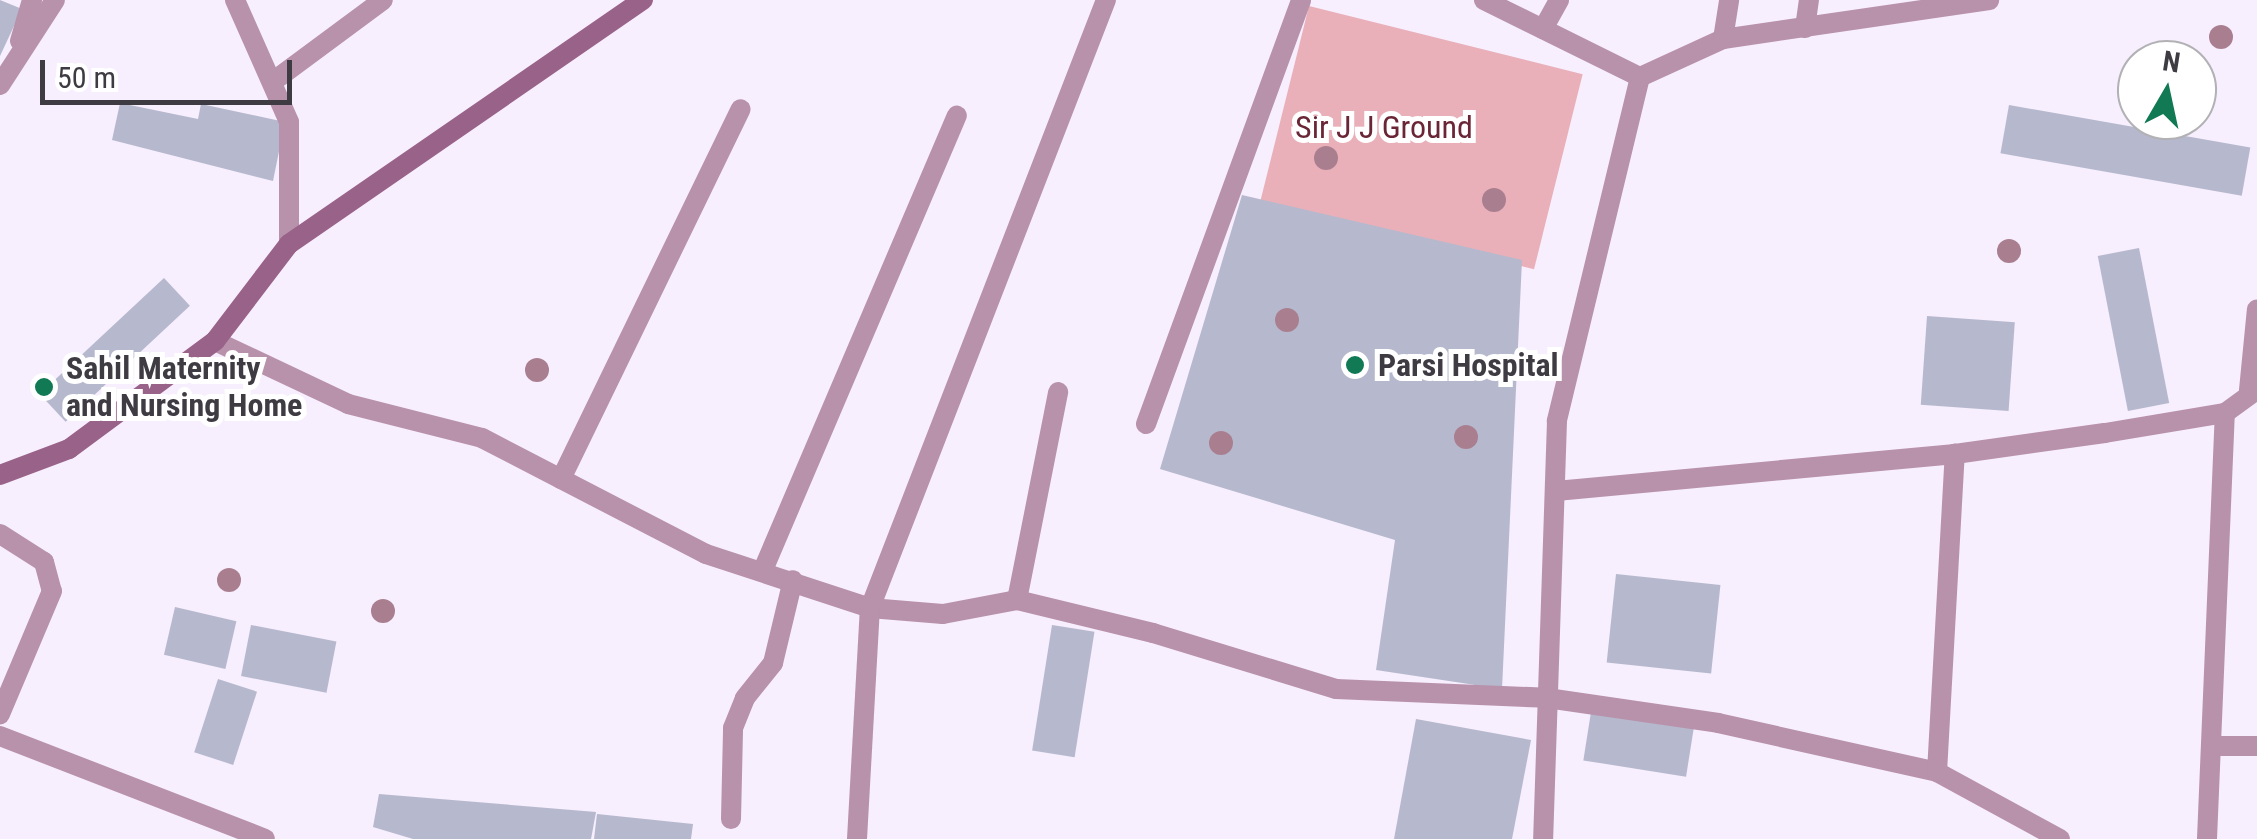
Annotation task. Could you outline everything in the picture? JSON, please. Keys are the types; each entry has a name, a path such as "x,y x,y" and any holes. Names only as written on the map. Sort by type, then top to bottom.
{"main road":[{"path":"0,475 69,449 215,340 290,244 643,0"}],"street":[{"path":"13,64 32,0"},
{"path":"0,86 55,0"},
{"path":"236,0 275,80 288,122 290,244"},
{"path":"275,80 382,0"},
{"path":"857,839 870,608 1106,0"},
{"path":"1146,424 1301,0"},
{"path":"1484,0 1640,77"},
{"path":"1543,29 1559,0"},
{"path":"1723,39 1729,0"},
{"path":"1805,28 1809,0"},
{"path":"1640,77 1723,39 1989,0"},
{"path":"1543,839 1557,421 1640,77"},
{"path":"561,478 741,109"},
{"path":"762,570 957,116"},
{"path":"1556,491 1955,454 2226,413 2253,390 2257,309"},
{"path":"215,340 348,404 482,438 706,554 870,608 943,614 1017,600 1153,633 1336,689 1548,698 1718,723 1937,772 2060,839"},
{"path":"1017,600 1058,392"},
{"path":"2207,839 2226,413"},
{"path":"1937,772 1955,454"},
{"path":"0,534 44,562 52,591 0,714"},
{"path":"731,819 733,728 773,663 793,580"},
{"path":"0,736 223,832 265,839"},
{"path":"2211,746 2257,746"}],"green space":[{"name":"Sir J J Ground","path":"1309,6 1583,74 1534,269 1260,201"}],"building":[{"path":"0,0 22,9 0,56"},
{"path":"120,103 198,119 201,104 285,122 273,181 112,140"},
{"path":"2009,105 2117,124 2117,140 2207,140 2250,148 2242,196 2000,153"},
{"name":"Parsi Hospital","path":"1242,195 1522,260 1502,689 1376,670 1395,540 1160,469"},
{"path":"2139,248 2169,403 2128,411 2098,256"},
{"path":"164,278 190,306 66,422 40,394"},
{"path":"1927,316 2015,322 2009,411 1921,405"},
{"path":"1616,574 1720,585 1711,673 1607,663"},
{"path":"175,607 236,621 225,669 164,655"},
{"path":"251,625 336,642 326,693 241,676"},
{"path":"1052,625 1094,632 1075,757 1032,750"},
{"path":"218,679 257,692 233,765 194,752"},
{"path":"1591,712 1694,728 1686,777 1583,760"},
{"path":"1416,719 1531,740 1512,839 1394,839"},
{"path":"379,794 596,812 591,839 413,839 373,827"},
{"path":"597,814 693,824 691,839 594,839"}],"place":[{"name":"Parsi Hospital","path":"1355,365"},
{"name":"Sahil Maternity and Nursing Home","path":"44,387"}]}
